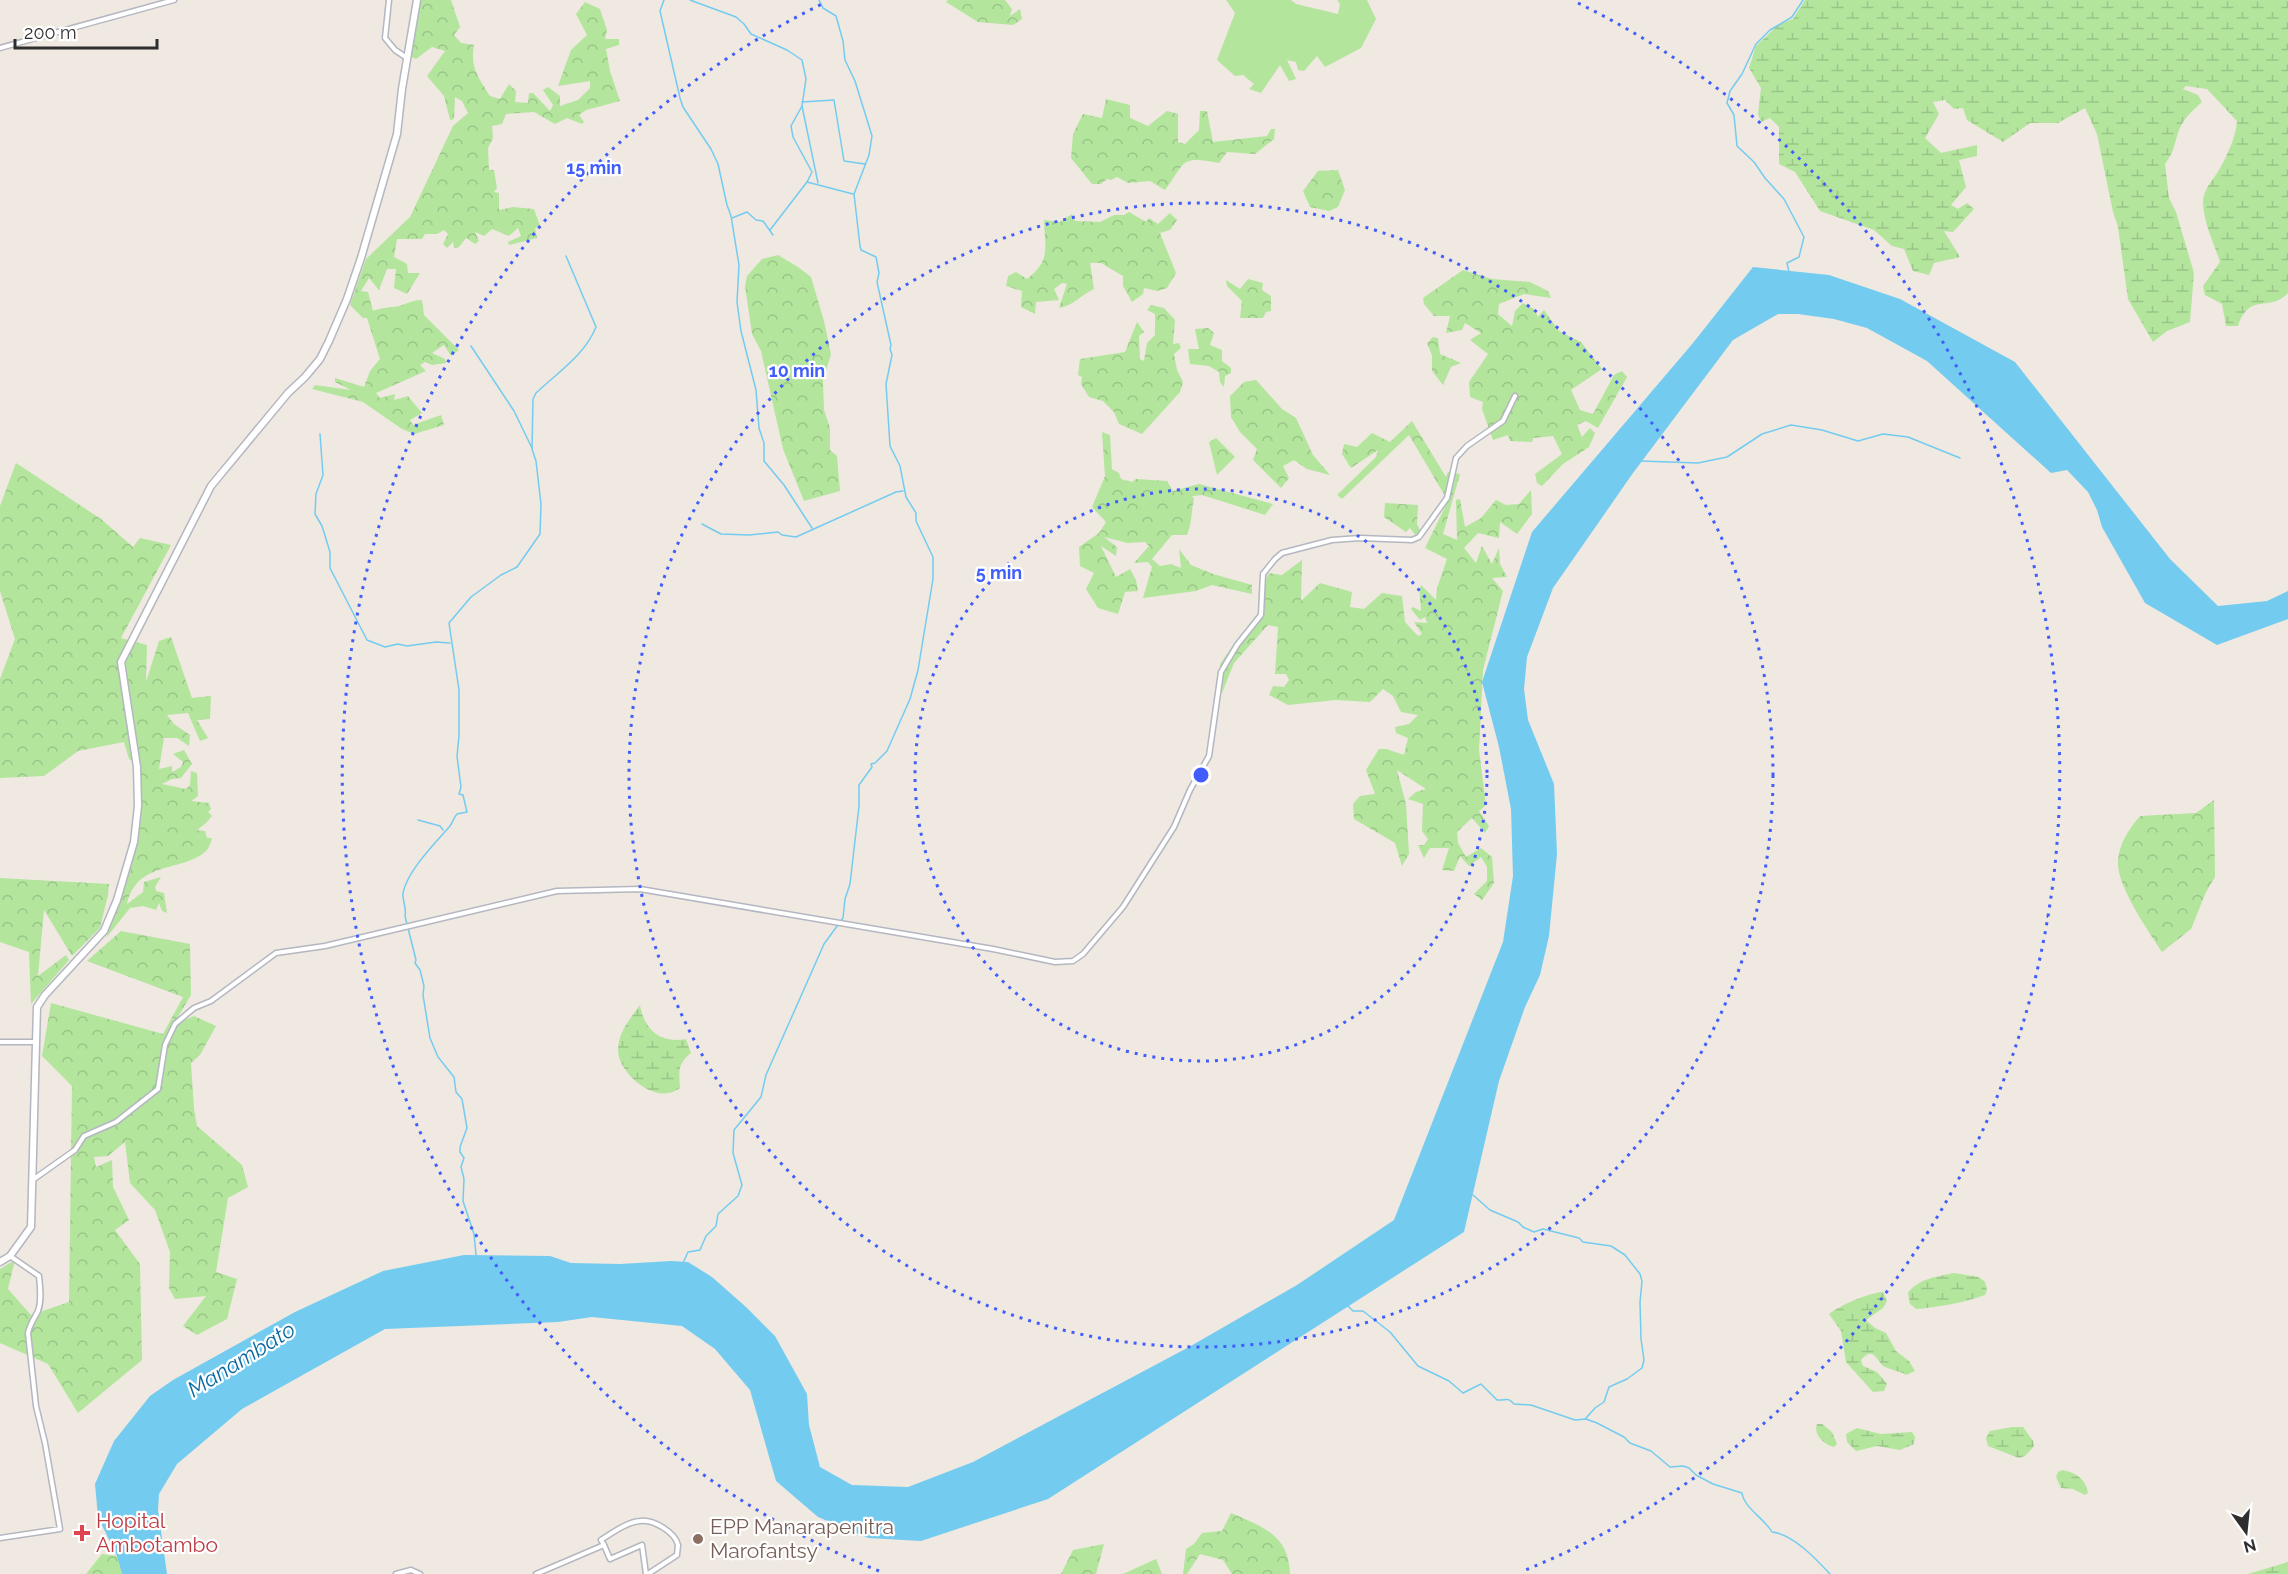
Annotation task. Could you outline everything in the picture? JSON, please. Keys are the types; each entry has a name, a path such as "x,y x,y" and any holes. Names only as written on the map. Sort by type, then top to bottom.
{"main road":[{"path":"0,1262 10,1256 31,1227 34,1179 34,1042 37,1007 45,995 104,930 117,900 134,842 138,806 137,767 121,662 211,486 288,393 306,377 320,359 329,341 361,258 398,134 417,0"}],"street":[{"path":"0,48 174,0"},
{"path":"389,0 385,38 395,50 407,58"},
{"path":"34,1179 75,1150 84,1136 116,1122 158,1089 165,1045 176,1024 194,1008 211,1002 276,953 325,946 557,891 640,889 993,949 1055,962 1073,961 1083,954 1128,900 1174,827 1190,790 1209,756 1221,672 1237,645 1261,615 1263,574 1282,553 1321,543 1360,538 1412,540 1419,537 1447,498 1456,458 1467,446 1503,421 1515,396"},
{"path":"0,1042 34,1042"},
{"path":"0,1538 60,1529 36,1406 28,1333 31,1322 39,1309 39,1276 10,1256"},
{"path":"641,1520 659,1526 673,1535 678,1546 677,1555 647,1574 642,1545 610,1559 603,1545 601,1540 641,1520"},
{"path":"536,1574 603,1545"},
{"path":"396,1574 411,1570 420,1574"}],"green space":[{"path":"419,0 451,0 460,27 454,35 461,43 474,45 474,66 490,96 500,99 509,84 516,91 515,102 528,103 529,93 533,93 550,111 553,105 543,90 548,87 560,96 560,106 578,100 590,88 590,81 558,86 571,50 587,35 576,14 585,2 600,9 607,30 605,39 619,39 619,45 606,49 610,71 620,101 586,110 579,115 584,122 582,124 567,118 555,124 534,112 506,114 502,124 492,126 493,138 488,148 489,170 494,170 497,188 494,192 499,193 499,210 513,207 534,209 540,226 535,228 537,238 509,245 508,242 521,236 518,228 509,236 492,229 484,236 475,232 479,241 475,244 466,238 459,247 454,248 453,242 447,248 443,244 448,234 444,230 437,234 425,234 422,239 397,239 394,257 407,264 408,273 420,273 407,294 394,288 396,269 387,269 379,290 369,278 361,291 368,292 373,311 422,300 424,315 459,350 451,356 444,345 432,353 445,359 446,363 432,365 425,362 420,365 426,371 376,393 380,398 395,394 394,400 408,396 422,413 410,420 413,425 441,415 444,425 414,434 402,429 363,402 312,389 315,385 351,390 335,382 335,378 364,387 370,371 380,359 367,318 363,318 350,305 366,259 410,217 453,126 468,113 462,101 455,97 454,119 450,120 444,96 427,76 445,51 432,47 416,59 409,56"},
{"path":"948,0 1005,0 1012,9 1010,16 1020,9 1022,19 1013,25 978,22 946,2"},
{"path":"1226,0 1291,0 1296,4 1338,14 1340,4 1337,0 1367,0 1376,19 1361,48 1325,67 1317,56 1304,71 1298,70 1296,62 1287,60 1296,79 1289,81 1280,65 1261,93 1249,89 1254,84 1243,75 1235,76 1217,60 1235,13"},
{"path":"1805,0 2288,0 2288,293 2274,302 2254,305 2243,315 2238,326 2226,326 2222,304 2205,295 2203,286 2220,262 2205,218 2203,198 2228,153 2237,121 2207,89 2186,86 2183,89 2198,95 2202,102 2182,124 2165,164 2169,198 2176,212 2194,273 2190,322 2167,331 2153,342 2128,299 2118,227 2097,134 2085,108 2058,123 2030,123 2003,142 1967,120 1963,108 1954,109 1945,100 1933,102 1939,114 1925,138 1941,153 1977,145 1977,156 1959,160 1966,187 1951,205 1958,209 1967,203 1974,209 1953,232 1944,231 1960,257 1934,263 1929,275 1913,271 1904,249 1892,246 1874,230 1820,211 1795,172 1779,164 1779,127 1770,118 1761,122 1758,114 1761,88 1749,68 1756,46 1778,25 1793,19"},
{"path":"1106,99 1130,105 1130,118 1148,126 1167,111 1178,114 1178,142 1185,144 1199,130 1200,111 1207,111 1213,142 1267,136 1271,129 1275,129 1274,139 1255,154 1227,152 1219,163 1197,160 1186,163 1181,166 1165,190 1150,181 1128,183 1117,177 1107,179 1101,184 1092,184 1071,158 1073,134 1083,114 1102,118"},
{"path":"1338,170 1345,190 1338,207 1329,211 1310,207 1303,191 1318,171"},
{"path":"1129,212 1146,222 1149,218 1158,224 1170,213 1177,220 1170,230 1160,233 1176,273 1167,288 1157,291 1144,288 1143,294 1132,302 1123,286 1123,276 1101,263 1090,263 1094,289 1073,303 1059,308 1067,284 1062,283 1054,289 1059,300 1036,302 1035,314 1021,307 1022,291 1006,286 1008,276 1016,272 1027,279 1040,266 1045,253 1044,220 1060,222 1072,214 1075,221 1100,222 1114,215 1124,215"},
{"path":"778,255 811,277 831,354 823,381 824,410 830,428 830,450 837,456 840,491 804,501 783,449 761,351 752,334 745,286 747,276 762,259"},
{"path":"1463,270 1492,279 1530,282 1548,291 1551,298 1524,294 1499,304 1498,314 1512,326 1515,311 1523,303 1534,309 1538,317 1544,310 1559,331 1581,342 1602,369 1571,390 1580,410 1593,414 1614,375 1622,371 1627,377 1598,428 1586,421 1577,425 1582,437 1590,428 1595,433 1589,447 1563,464 1542,486 1537,483 1535,474 1562,454 1553,436 1533,438 1532,442 1510,441 1508,435 1493,440 1482,409 1483,402 1470,397 1469,382 1488,354 1470,340 1481,333 1465,323 1462,330 1446,333 1450,316 1434,316 1424,304 1423,298"},
{"path":"1248,279 1263,283 1262,290 1271,296 1271,311 1266,312 1263,318 1240,318 1242,301 1227,286 1226,280 1240,289"},
{"path":"1151,305 1164,308 1175,320 1173,344 1179,343 1181,348 1174,354 1177,370 1183,382 1180,392 1142,434 1119,424 1114,412 1103,401 1089,397 1081,384 1082,377 1078,375 1080,359 1125,352 1137,322 1144,332 1139,336 1140,359 1144,361 1147,343 1155,335 1155,314 1147,310"},
{"path":"1208,328 1214,333 1210,345 1222,350 1222,361 1231,368 1231,373 1225,376 1224,387 1220,382 1219,372 1209,366 1190,364 1188,349 1199,349 1195,329"},
{"path":"1433,337 1438,338 1440,354 1461,363 1451,367 1443,385 1432,371 1432,355 1427,343"},
{"path":"1256,380 1282,409 1296,418 1313,455 1330,475 1307,469 1294,460 1283,466 1289,478 1281,488 1253,460 1257,449 1240,432 1231,417 1230,396 1244,382"},
{"path":"1412,421 1446,477 1448,472 1460,474 1443,534 1457,540 1456,500 1460,499 1465,527 1481,518 1496,500 1506,505 1519,504 1531,490 1532,514 1517,534 1500,522 1499,538 1478,533 1464,548 1476,563 1482,546 1492,564 1499,548 1500,564 1507,577 1492,578 1503,591 1483,670 1479,750 1486,805 1479,811 1489,826 1485,833 1472,818 1457,832 1458,843 1466,857 1481,848 1492,857 1494,883 1482,900 1474,894 1487,881 1487,867 1481,857 1469,866 1460,856 1454,871 1442,870 1449,848 1430,848 1424,858 1418,845 1424,845 1428,839 1422,831 1423,804 1408,799 1416,792 1426,789 1397,770 1406,804 1409,854 1402,866 1395,843 1354,819 1353,804 1360,796 1375,794 1366,770 1379,749 1404,755 1408,738 1396,733 1395,727 1409,724 1418,715 1401,712 1393,696 1383,689 1370,702 1336,700 1288,705 1269,695 1273,686 1284,687 1289,680 1286,674 1275,674 1278,627 1268,625 1234,663 1222,693 1220,664 1236,641 1264,616 1265,580 1269,573 1282,575 1302,560 1301,601 1320,583 1352,592 1350,607 1364,609 1382,593 1402,596 1405,622 1418,636 1422,634 1414,622 1427,623 1425,617 1420,620 1411,609 1413,607 1421,611 1421,585 1436,600 1437,588 1447,559 1425,548 1448,501 1409,435 1342,499 1337,495 1376,457 1378,450 1351,468 1342,454 1344,444 1357,447 1372,433 1390,442"},
{"path":"1102,432 1110,435 1112,469 1119,473 1121,479 1132,482 1136,479 1167,481 1173,491 1199,484 1273,504 1265,515 1202,495 1192,496 1194,499 1187,535 1172,535 1152,559 1160,566 1171,564 1181,568 1179,549 1191,565 1252,585 1252,594 1212,585 1196,591 1143,598 1152,567 1148,562 1134,563 1149,546 1145,542 1128,543 1104,537 1117,547 1116,556 1101,546 1116,577 1130,569 1136,580 1138,591 1125,592 1118,614 1098,608 1086,589 1094,573 1080,566 1079,547 1099,533 1106,522 1092,507 1105,476"},
{"path":"1216,438 1235,457 1217,475 1209,442"},
{"path":"16,463 101,519 133,547 140,538 171,545 121,638 147,645 146,682 159,641 171,637 192,698 211,696 210,719 197,720 208,738 200,741 188,713 167,715 174,724 190,735 189,746 177,738 164,738 159,769 172,766 172,772 181,767 183,762 173,754 184,750 192,764 181,778 162,784 186,789 190,785 191,771 197,773 198,796 191,801 209,803 211,809 208,812 212,816 197,830 205,831 207,838 212,838 210,845 196,858 150,874 140,880 132,890 127,904 143,892 144,882 161,877 155,887 156,891 164,893 167,913 162,911 159,903 156,910 143,906 130,908 106,938 133,854 140,812 140,766 129,759 124,742 78,751 44,776 0,778 0,679 15,639 0,591 0,506"},
{"path":"1385,503 1418,505 1417,524 1421,532 1416,536 1410,528 1406,532 1384,517"},
{"path":"2214,800 2215,877 2206,892 2191,929 2162,952 2134,908 2122,883 2118,861 2122,842 2140,816 2196,813"},
{"path":"0,878 109,884 100,928 72,956 44,910 38,976 66,955 69,960 31,1004 29,952 0,942"},
{"path":"121,931 190,944 191,995 173,1025 194,1016 216,1026 200,1055 191,1063 197,1126 242,1165 248,1187 228,1198 216,1272 237,1279 227,1319 197,1335 183,1326 206,1296 175,1299 169,1288 170,1252 155,1210 130,1183 125,1142 108,1156 94,1157 96,1167 112,1160 113,1187 129,1220 115,1230 140,1264 142,1360 78,1413 48,1364 0,1343 0,1269 15,1260 8,1289 31,1315 69,1302 72,1086 42,1056 51,1003 163,1034 183,997 87,961"},
{"path":"640,1005 645,1022 655,1033 669,1039 686,1039 691,1053 681,1065 680,1088 673,1092 660,1093 643,1087 623,1067 618,1051 620,1038 625,1026"},
{"path":"1954,1273 1979,1277 1985,1282 1987,1290 1985,1295 1942,1306 1916,1309 1910,1304 1908,1293 1917,1284"},
{"path":"1883,1292 1887,1301 1883,1308 1866,1320 1875,1328 1886,1333 1896,1351 1909,1361 1915,1371 1906,1375 1883,1366 1874,1355 1865,1356 1861,1360 1863,1366 1877,1372 1887,1384 1884,1391 1873,1392 1846,1362 1841,1331 1829,1314 1855,1300"},
{"path":"1817,1424 1822,1424 1832,1432 1837,1444 1834,1447 1820,1438 1816,1428"},
{"path":"2023,1427 2033,1441 2034,1446 2025,1456 2019,1458 1988,1446 1986,1438 1990,1431"},
{"path":"1857,1428 1881,1434 1912,1432 1915,1437 1914,1444 1900,1450 1877,1446 1856,1451 1847,1442 1846,1434"},
{"path":"2062,1470 2079,1477 2088,1493 2085,1495 2073,1489 2061,1488 2056,1477"},
{"path":"1231,1513 1263,1528 1279,1541 1285,1550 1290,1574 1232,1574 1223,1560 1200,1554 1187,1574 1183,1574 1186,1549 1194,1544 1202,1533 1222,1531"},
{"path":"1104,1544 1096,1574 1061,1574 1073,1550"},
{"path":"102,1554 117,1556 122,1574 86,1574"},
{"path":"1156,1559 1162,1574 1123,1574"},
{"path":"2288,1562 2288,1574 2248,1574"}],"water":[{"name":"Manambato","path":"1753,267 1829,275 1900,299 2015,362 2170,559 2218,606 2267,601 2288,591 2288,619 2217,645 2145,603 2102,527 2088,492 2067,470 2051,473 1927,361 1867,328 1834,319 1778,314 1733,340 1633,473 1553,588 1527,657 1524,689 1528,720 1554,784 1557,854 1549,936 1540,975 1525,1007 1499,1081 1464,1232 1048,1499 921,1541 868,1538 818,1517 776,1481 750,1390 715,1349 682,1326 592,1317 558,1322 385,1329 242,1409 177,1464 159,1494 158,1510 167,1574 122,1574 117,1556 98,1517 95,1484 114,1441 150,1396 173,1380 295,1312 383,1271 464,1255 550,1256 571,1263 688,1262 712,1277 775,1336 807,1394 809,1425 820,1467 852,1485 908,1487 973,1462 1189,1347 1297,1285 1394,1220 1503,942 1513,876 1511,809 1499,747 1482,682 1532,532 1693,343"}],"waterway":[{"path":"664,0 660,11 680,98 683,107 711,149 718,164 731,216 739,265 737,302 741,331 756,390 759,428 764,443 764,461 784,485 812,528"},
{"path":"690,0 736,17 751,34 787,50 802,60 806,79 802,106 791,126 793,137 812,172 807,182 853,194"},
{"path":"683,1263 688,1252 700,1250 706,1236 716,1226 718,1214 738,1196 742,1185 733,1153 734,1130 761,1097 766,1075 824,944 843,918 845,899 850,884 859,806 859,785 872,767 871,764 887,751 910,699 918,670 933,579 933,557 916,521 916,513 906,497 900,466 890,446 886,384 892,355 891,345 877,282 879,273 876,257 861,250 860,246 854,194 869,155 872,136 855,81 845,60 843,41 836,16 823,8 819,0"},
{"path":"1789,272 1787,263 1799,257 1804,237 1784,199 1754,162 1737,146 1734,115 1727,103 1730,91 1742,74 1756,44 1770,30 1792,17 1803,0"},
{"path":"802,102 834,100 844,161 865,164"},
{"path":"802,106 818,183"},
{"path":"770,230 807,182"},
{"path":"732,218 747,212 756,220 763,221 773,235"},
{"path":"476,1255 474,1234 463,1201 464,1179 461,1167 464,1158 460,1147 467,1128 462,1099 456,1092 454,1077 438,1057 430,1038 423,995 424,986 420,970 415,963 405,916 403,893 416,866 450,826 456,815 467,812 463,795 459,794 461,787 457,756 459,690 449,623 471,597 501,575 517,567 540,534 541,504 536,461 532,449 533,399 536,393 578,355 596,327 566,256"},
{"path":"471,346 514,411 532,448"},
{"path":"1641,461 1698,463 1727,457 1762,434 1791,425 1822,430 1858,441 1883,434 1908,437 1960,458"},
{"path":"320,434 323,475 316,494 315,514 322,526 330,552 330,568 367,640 385,647 398,644 407,646 436,642 450,643"},
{"path":"702,524 721,534 749,535 778,532 782,535 796,537 896,492 903,491"},
{"path":"418,820 440,826 443,830"},
{"path":"1473,1195 1490,1210 1534,1232 1543,1229 1579,1238 1583,1242 1611,1246 1625,1255 1640,1274 1642,1281 1641,1339 1644,1360 1642,1368 1627,1379 1609,1387 1604,1402 1586,1418"},
{"path":"1348,1306 1353,1311 1363,1311 1390,1332 1418,1366 1449,1381 1463,1393 1481,1384 1497,1400 1508,1399 1514,1404 1531,1405 1575,1420 1586,1419 1624,1437 1630,1443 1651,1451 1670,1467 1689,1468 1696,1475 1713,1484 1742,1493 1747,1504 1772,1532 1796,1542 1830,1574"}],"place":[{"name":"Hopital Ambotambo","path":"82,1533"},
{"name":"EPP Manarapenitra Marofantsy","path":"698,1539"}]}
